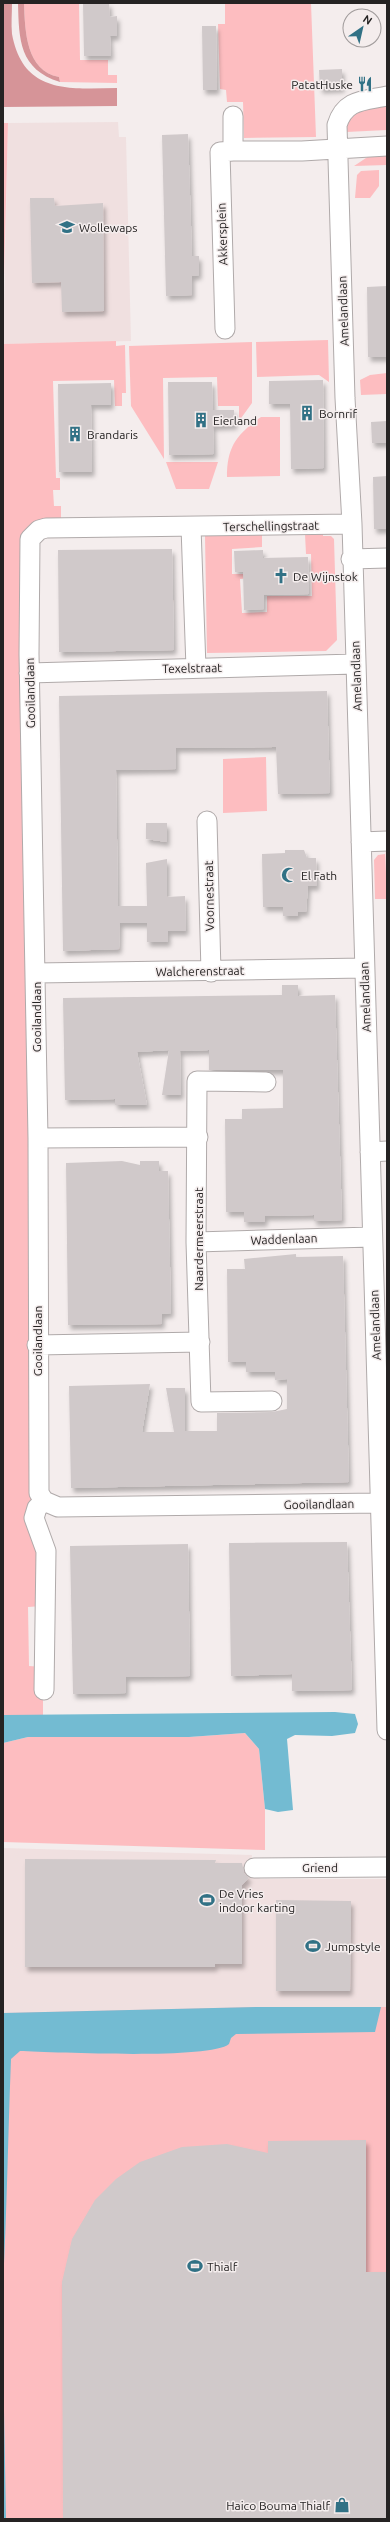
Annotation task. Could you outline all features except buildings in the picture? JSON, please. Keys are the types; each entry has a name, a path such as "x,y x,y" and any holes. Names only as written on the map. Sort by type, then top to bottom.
{"street":[{"name":"Amelandlaan","path":"387,96 354,103 346,107 340,115 337,125 345,398 352,524 351,559 356,664 364,968 379,1152 372,1237 382,1354 383,1476 380,1503 387,1730"},
{"path":"233,116 233,151 302,151 387,146"},
{"name":"Akkersplein","path":"225,329 220,152 233,151"},
{"name":"Terschellingstraat","path":"35,533 46,528 352,524"},
{"path":"191,527 196,668"},
{"name":"Gooilandlaan","path":"35,533 28,543 29,672 36,973 34,997 38,1138 37,1346 39,1493 44,1501 58,1507 380,1503"},
{"path":"351,559 387,558"},
{"name":"Texelstraat","path":"29,672 356,664"},
{"name":"Voornestraat","path":"208,820 210,972"},
{"path":"361,842 387,841"},
{"name":"Walcherenstraat","path":"36,973 210,972 364,968"},
{"name":"Naardermeerstraat","path":"266,1082 197,1081 198,1137 196,1242 201,1402 272,1400"},
{"path":"38,1138 198,1137"},
{"name":"Waddenlaan","path":"196,1242 372,1237"},
{"path":"37,1346 200,1342"},
{"path":"44,1501 37,1508 34,1518 46,1551 44,1690"},
{"name":"Griend","path":"254,1868 387,1867"}],"shaded area":[{"path":"3,3 12,3 12,34 18,54 26,68 37,78 51,84 66,87 117,88 117,106 3,107"},
{"path":"18,3 24,3 27,37 34,58 40,67 48,73 59,77 60,82 46,76 36,69 24,52 19,29"},
{"path":"24,3 79,3 80,60 108,60 108,75 117,75 117,83 60,82 59,77 48,73 40,67 34,58 27,37"},
{"path":"225,3 311,3 316,137 244,138 243,102 227,102 226,90 220,89 218,24 225,24"},
{"path":"387,105 387,130 346,132 348,115 354,111"},
{"name":"Wollewaps","path":"118,122 119,137 126,137 131,341 3,344 8,123"},
{"path":"3,123 8,123 3,317"},
{"path":"387,155 387,165 354,166 369,156"},
{"path":"379,170 379,186 370,198 355,198 357,175 361,171"},
{"path":"328,340 329,382 319,375 257,377 256,342"},
{"path":"116,341 116,346 125,345 126,393 122,393 122,406 115,406 114,380 53,381 56,478 60,478 60,490 53,490 54,506 61,506 61,519 36,524 36,1538 42,1606 28,1607 29,1666 43,1667 43,1717 3,1715 3,344"},
{"path":"252,342 252,403 239,421 239,406 218,406 217,377 163,378 164,459 131,406 129,346"},
{"path":"387,373 387,394 361,395 360,380 370,375"},
{"path":"261,417 280,417 280,476 227,477 227,466 231,449 240,435"},
{"path":"166,462 218,462 209,489 176,489"},
{"path":"305,534 323,534 323,536 331,536 334,539 337,640 326,651 207,653 205,536 262,535 262,547 232,549 232,574 250,574 251,578 240,579 242,613 267,612 267,596 312,596 311,554 306,554"},
{"path":"266,757 267,811 223,813 223,759"},
{"path":"385,847 387,899 375,899 374,860 378,855 385,854"},
{"path":"245,1733 259,1749 265,1809 265,1850 3,1842 3,1743 28,1737 189,1737"},
{"path":"3,1848 252,1855 251,1868 260,1879 387,1879 387,2007 259,2007 3,2013"},
{"name":"Thialf","path":"259,2007 387,2007 387,2519 3,2519 3,2013"}],"water":[{"path":"335,1712 355,1714 358,1724 355,1733 332,1736 295,1735 287,1739 293,1810 278,1812 265,1809 259,1749 245,1733 189,1737 28,1737 3,1743 3,1715"},
{"path":"259,2007 381,2007 375,2032 236,2034 231,2038 229,2044 216,2049 193,2052 130,2054 20,2051 11,2059 3,2285 3,2013"},
{"path":"3,2357 6,2517 6,2519 3,2519"}],"place":[{"name":"PatatHuske","path":"365,84"},
{"name":"Wollewaps","path":"67,227"},
{"name":"Bornrif","path":"307,413"},
{"name":"Eierland","path":"201,420"},
{"name":"Brandaris","path":"75,434"},
{"name":"De Wijnstok","path":"281,576"},
{"name":"El Fath","path":"289,875"},
{"name":"De Vries indoor karting","path":"207,1900"},
{"name":"Jumpstyle","path":"313,1946"},
{"name":"Thialf","path":"195,2266"},
{"name":"Haico Bouma Thialf","path":"342,2505"}]}
